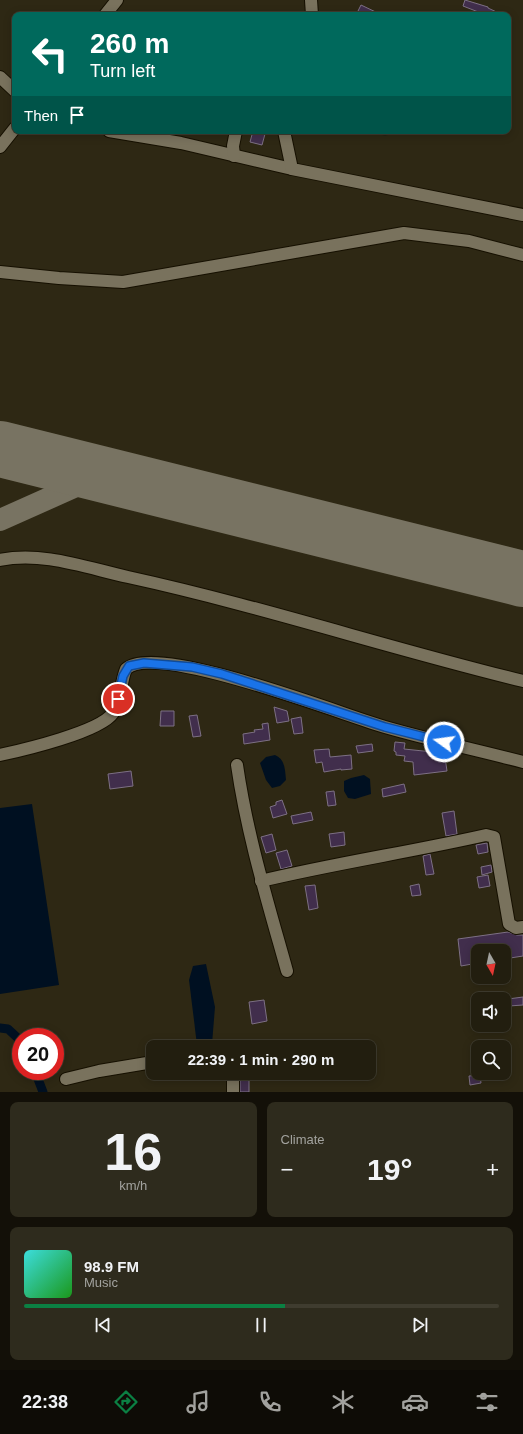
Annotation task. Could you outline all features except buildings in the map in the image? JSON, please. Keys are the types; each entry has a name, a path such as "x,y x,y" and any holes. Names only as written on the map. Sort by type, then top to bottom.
{"street":[{"path":"107,12 117,0"},
{"path":"311,0 312,12"},
{"path":"0,147 12,132"},
{"path":"126,134 181,144 292,169 523,215"},
{"path":"234,156 233,146 235,134"},
{"path":"285,134 292,169"},
{"path":"0,272 67,279 123,282 404,233 469,241 523,255"},
{"path":"0,560 38,557 177,588 523,681"},
{"path":"0,755 54,742 109,717 116,707 126,669 134,664 144,663 178,664 222,674 385,727 523,762"},
{"path":"237,765 245,813 261,881 287,971"},
{"path":"261,881 321,867 428,848 486,835 494,836 509,924 516,928 523,927"},
{"path":"66,1079 99,1071 146,1063"},
{"path":"233,1080 233,1092"}],"water":[{"path":"275,755 283,762 286,780 280,786 272,788 266,780 260,763 266,757"},
{"path":"364,775 370,779 371,794 355,799 348,798 344,791 344,781"},
{"path":"32,804 59,985 0,994 0,808"},
{"path":"206,964 215,1007 212,1040 196,1040 189,980 193,966"}],"waterway":[{"path":"0,1028 8,1029 12,1033"},
{"path":"38,1080 43,1092"}],"taxiway":[{"path":"0,520 94,478 108,476"}],"runway":[{"path":"0,449 523,579"}],"route":[{"path":"118,699 123,676 129,666 144,663 178,664 222,674 385,727 444,742"}]}
